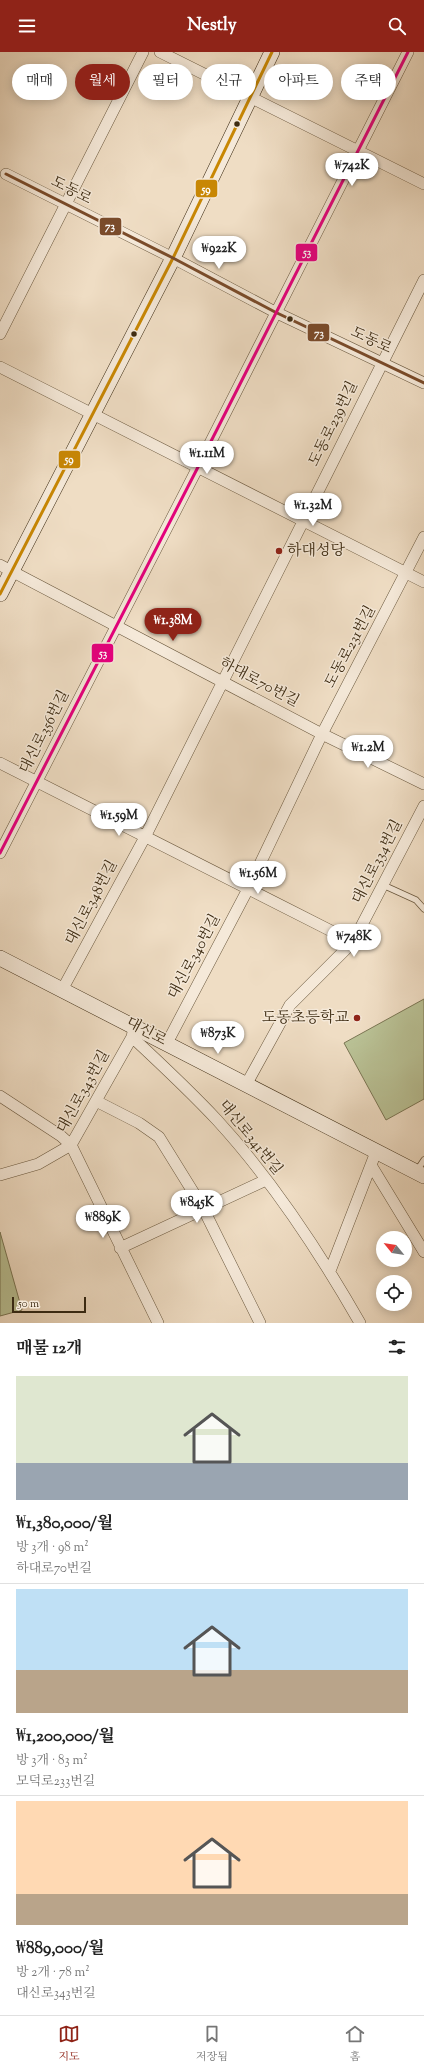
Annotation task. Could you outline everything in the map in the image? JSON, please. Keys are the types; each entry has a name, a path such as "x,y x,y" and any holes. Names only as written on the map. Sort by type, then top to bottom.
{"street":[{"path":"0,334 142,52"},
{"path":"160,52 201,72"},
{"path":"256,83 272,52"},
{"name":"대신로356번길","path":"0,852 197,469 275,312 408,52"},
{"path":"0,594 6,568 92,414 173,258 247,100"},
{"path":"256,100 424,184"},
{"name":"도동로","path":"6,174 173,258 275,312 424,383"},
{"name":"도동로239번길","path":"222,680 424,280"},
{"path":"0,367 197,469 424,582"},
{"name":"도동로231번길","path":"322,734 424,537"},
{"name":"하대로70번길","path":"6,568 222,680 322,734 424,784"},
{"name":"대신로348번길","path":"62,990 145,837 222,680"},
{"name":"대신로340번길","path":"167,1043 248,889 322,734"},
{"path":"0,764 354,942"},
{"name":"대신로334번길","path":"246,1084 290,1005 354,942 424,806"},
{"name":"대신로","path":"0,958 62,990 133,1031 167,1043 246,1084 374,1158 421,1169"},
{"name":"대신로343번길","path":"133,1031 71,1145 120,1248 158,1323"},
{"name":"대신로341번길","path":"133,1031 213,1116 266,1180 330,1271 360,1323"},
{"path":"0,1096 61,1136 71,1145 38,1164 0,1175"},
{"path":"96,1101 140,1123 159,1137 203,1208 260,1323"},
{"path":"374,1158 424,1252"},
{"path":"330,1271 374,1158"},
{"path":"120,1248 203,1208 266,1180"}],"lane":[{"path":"383,885 416,900 424,909"}],"green space":[{"path":"424,999 424,1099 386,1120 344,1043"},
{"path":"0,1232 22,1310 0,1316"}],"transit line":[{"name":"59","path":"0,594 173,258 272,52"},
{"name":"53","path":"0,853 197,469 408,52"},
{"name":"73","path":"6,174 173,258 275,312 424,383"}],"place":[{"name":"하대성당","path":"279,551"},
{"name":"도동초등학교","path":"357,1018"}]}
